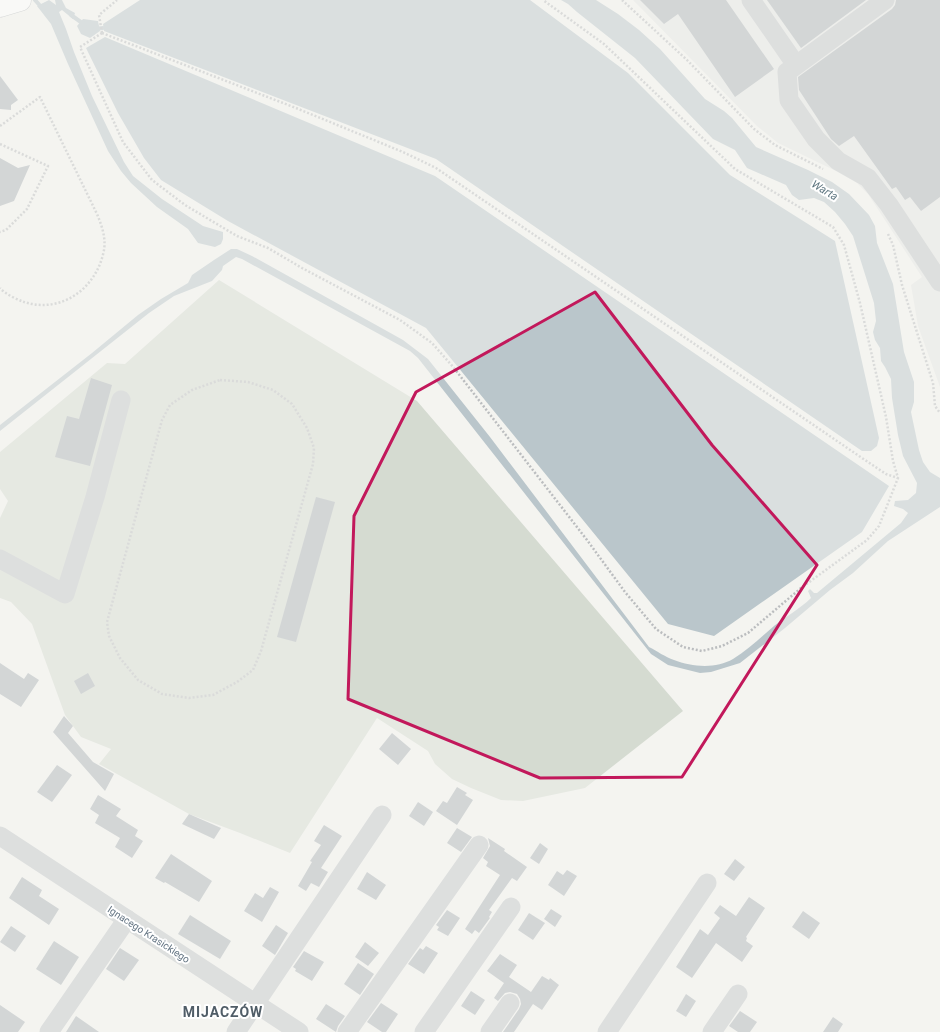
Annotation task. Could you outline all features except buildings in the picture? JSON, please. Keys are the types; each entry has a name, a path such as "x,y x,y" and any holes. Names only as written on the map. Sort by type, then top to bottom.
{"street":[{"path":"751,0 796,66"},
{"path":"885,0 787,72 789,100 816,139 838,161 868,178 889,205 940,282"},
{"path":"0,559 65,594 95,497 121,400"},
{"path":"236,1032 382,815"},
{"name":"Ignacego Krasickiego","path":"0,836 299,1032"},
{"path":"346,1032 479,845"},
{"path":"607,1032 707,883"},
{"path":"424,1032 511,907"},
{"path":"50,1032 126,919"},
{"path":"712,1032 738,994"},
{"path":"490,1032 510,1003"}],"path":[{"path":"102,33 99,15 117,0"},
{"path":"102,33 80,47 123,142 152,180 185,205 237,236 268,248 302,268 400,320 432,343 454,368 587,540 625,592 656,629 683,647 702,651 722,646 748,633 801,588 867,540 879,526 898,478 893,461 886,417 860,302 844,245 833,227 735,169 604,44 543,0"},
{"path":"622,0 687,60 754,129 775,145 824,170"},
{"path":"102,33 296,108 404,152 436,168 862,458 886,474 898,478"},
{"path":"0,126 40,97 98,214 103,231 104,250 98,268 89,284 74,297 54,303 35,305 19,300 2,291 0,288"},
{"path":"0,144 48,166 28,209 6,230 0,232"},
{"path":"886,232 893,245 902,285 933,383 935,406 940,413"},
{"path":"220,380 248,382 273,390 292,404 307,428 314,448 314,464 261,651 253,670 237,682 213,695 189,698 162,694 138,680 120,658 109,636 107,622 162,420 170,405 192,390 220,380"}],"highlighted area":[{"path":"595,292 712,445 817,565 682,777 540,778 348,699 354,516 416,392"}],"shaded area":[{"path":"633,0 940,0 940,387 918,326 911,285 922,277 868,194 857,183 836,171 778,143 757,126"},
{"path":"219,280 417,401 683,711 585,788 523,801 501,800 452,779 435,764 428,751 377,718 290,853 189,814 99,764 111,749 81,737 65,715 32,624 11,602 0,598 0,518 8,501 0,489 0,452 107,363 125,364"}],"water":[{"path":"49,0 56,5 55,0 62,0 66,8 75,13 73,19 62,10 59,12 92,96 124,162 133,176 162,199 203,226 223,232 221,244 215,247 198,243 188,229 157,207 131,183 121,171 108,151 51,24 37,6"},
{"path":"140,0 530,0 628,73 730,175 835,241 879,438 877,446 871,451 862,451 436,159 104,31 103,24"},
{"name":"Warta","path":"561,0 596,0 618,14 660,49 705,99 732,118 756,147 832,182 849,194 869,215 875,226 877,243 893,284 904,352 914,382 914,402 911,412 919,450 923,462 930,472 940,478 940,507 888,541 853,573 740,663 711,672 700,673 668,665 651,654 418,358 410,351 236,257 223,266 222,270 212,281 174,296 149,313 0,431 0,425 138,315 188,283 192,275 214,260 231,249 237,249 403,340 428,359 490,437 649,647 674,660 704,666 712,666 726,662 744,652 774,626 811,598 808,591 810,589 814,593 817,593 901,523 908,513 903,509 894,506 895,501 908,500 916,493 917,483 903,456 898,435 892,398 891,379 881,361 880,348 875,340 873,332 876,321 874,303 853,236 835,212 824,202 814,198 799,200 792,195 786,185 747,168 735,150 713,139 635,58"},
{"path":"83,19 98,21 100,31 90,38 81,34 77,26"},
{"path":"105,37 435,176 889,486 862,532 714,636 668,624 426,328 228,221 161,180 144,158 118,113 86,48"}],"waterway":[{"path":"35,0 43,9"},
{"path":"71,15 85,25"},
{"path":"94,29 103,28"}],"district":[{"name":"MIJACZÓW","path":"223,1012"}]}
